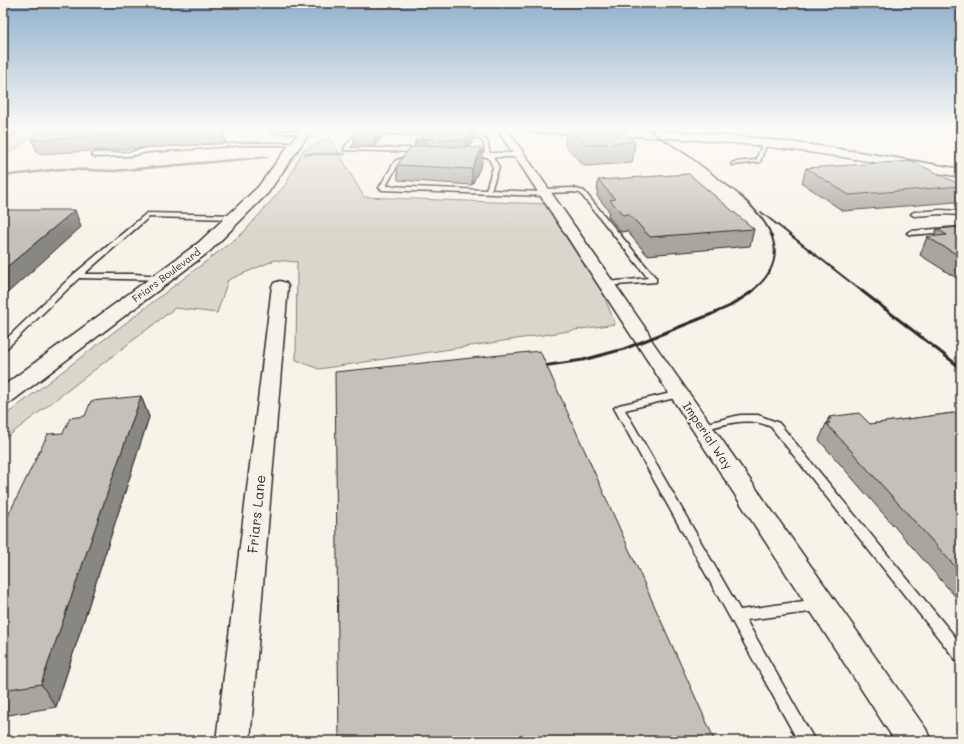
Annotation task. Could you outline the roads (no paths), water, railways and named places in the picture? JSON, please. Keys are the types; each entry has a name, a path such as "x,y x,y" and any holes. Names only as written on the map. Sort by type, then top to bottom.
{"main road":[{"name":"Friars Boulevard","path":"3,397 204,247 263,190 282,164"},
{"path":"908,164 961,172"}],"street":[{"name":"Imperial Way","path":"525,164 546,192 639,332 643,341 703,427 914,741"},
{"name":"Friars Lane","path":"232,741 280,286"}],"lane":[{"path":"396,164 382,188 488,192 546,192 573,190 582,192 653,280 607,284"},
{"path":"488,192 496,167 494,164"},
{"path":"923,166 942,176"},
{"path":"914,214 941,212 961,213"},
{"path":"3,347 77,276 147,215 236,217"},
{"path":"910,233 961,229"},
{"path":"77,276 134,276 163,279"},
{"path":"680,394 620,408 807,741"},
{"path":"703,427 754,417 767,420 775,425 961,655"},
{"path":"736,616 822,605"}],"waterway":[{"path":"3,176 61,169 114,171 194,164"}],"railway":[{"path":"699,164 744,198"},
{"path":"739,195 746,201"},
{"path":"746,201 764,222 771,234 774,245 774,257 771,269 751,292"},
{"path":"761,212 863,292"},
{"path":"536,367 583,360 624,349 730,306 753,291"},
{"path":"862,291 961,368"}]}
